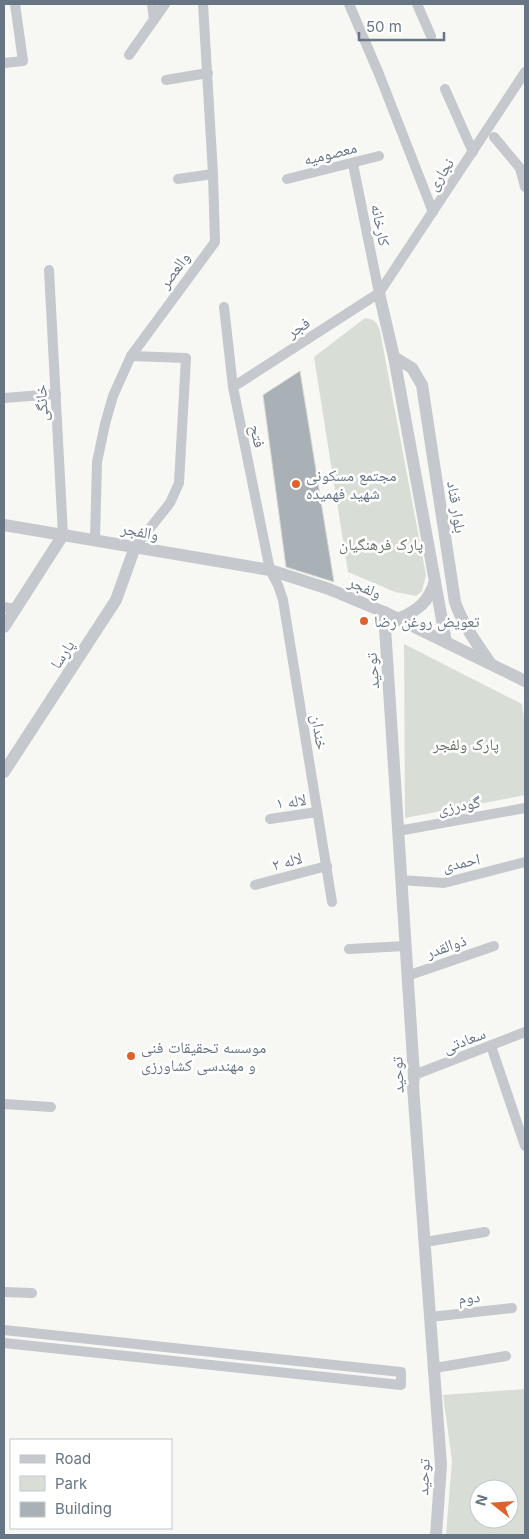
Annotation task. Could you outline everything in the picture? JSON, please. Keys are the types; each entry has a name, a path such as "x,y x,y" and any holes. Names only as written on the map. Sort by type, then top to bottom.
{"street":[{"path":"4,63 23,61 15,4"},
{"path":"152,4 154,20"},
{"path":"129,55 165,4"},
{"name":"والعصر","path":"95,540 97,462 105,424 114,396 131,356 215,242 208,73 203,4"},
{"path":"349,4 379,74 433,212"},
{"path":"418,4 432,36"},
{"name":"نجاری","path":"379,292 525,72"},
{"path":"166,80 208,73"},
{"path":"445,89 473,152"},
{"path":"494,136 522,167 525,187"},
{"name":"معصومیه","path":"288,179 380,156"},
{"name":"کارخانه","path":"353,164 379,292"},
{"path":"178,179 213,174"},
{"name":"خانگی","path":"49,270 64,535"},
{"path":"379,292 394,357 446,642"},
{"name":"فجر","path":"233,387 379,292"},
{"name":"فتح","path":"224,307 233,387 270,570"},
{"path":"131,356 186,358 179,483 170,503 135,547"},
{"name":"بلوار قناد","path":"394,357 412,368 422,386 455,602 460,617 491,664"},
{"path":"4,398 56,394"},
{"name":"والفجر","path":"4,525 270,570"},
{"path":"4,627 10,608 64,535"},
{"name":"پارسا","path":"4,772 116,600 135,547"},
{"name":"ولفجر","path":"270,570 330,589 384,612 525,681"},
{"name":"خندان","path":"270,570 283,600 332,902"},
{"path":"398,619 410,614 425,602 432,592 435,581"},
{"name":"توحید","path":"384,612 414,1075 413,1086 441,1465 436,1535"},
{"name":"گودرزی","path":"398,831 525,808"},
{"name":"لاله ۱","path":"270,819 317,812"},
{"name":"احمدی","path":"401,880 444,882 525,862"},
{"name":"لاله ۲","path":"255,884 326,866"},
{"path":"349,949 406,946"},
{"name":"ذوالقدر","path":"407,976 494,946"},
{"name":"سعادتی","path":"414,1075 525,1032"},
{"path":"491,1046 525,1146"},
{"path":"4,1104 51,1107"},
{"path":"425,1242 485,1232"},
{"path":"4,1292 32,1293"},
{"name":"دوم","path":"430,1317 512,1308"},
{"path":"4,1330 401,1372 400,1385 4,1343"},
{"path":"435,1368 506,1356"}],"green space":[{"name":"پارک فرهنگیان","path":"365,318 375,322 380,331 426,575 422,591 416,596 395,592 348,572 314,357"},
{"name":"پارک ولفجر","path":"404,644 522,704 525,726 525,795 405,818"},
{"path":"525,1389 525,1535 446,1535 452,1461 443,1395"}],"building":[{"name":"مجتمع مسکونی شهید فهمیده","path":"300,371 334,582 286,567 263,395"}],"place":[{"name":"مجتمع مسکونی شهید فهمیده","path":"296,484"},
{"name":"تعویض روغن رضا","path":"364,621"},
{"name":"موسسه تحقیقات فنی و مهندسی کشاورزی","path":"131,1056"}]}
